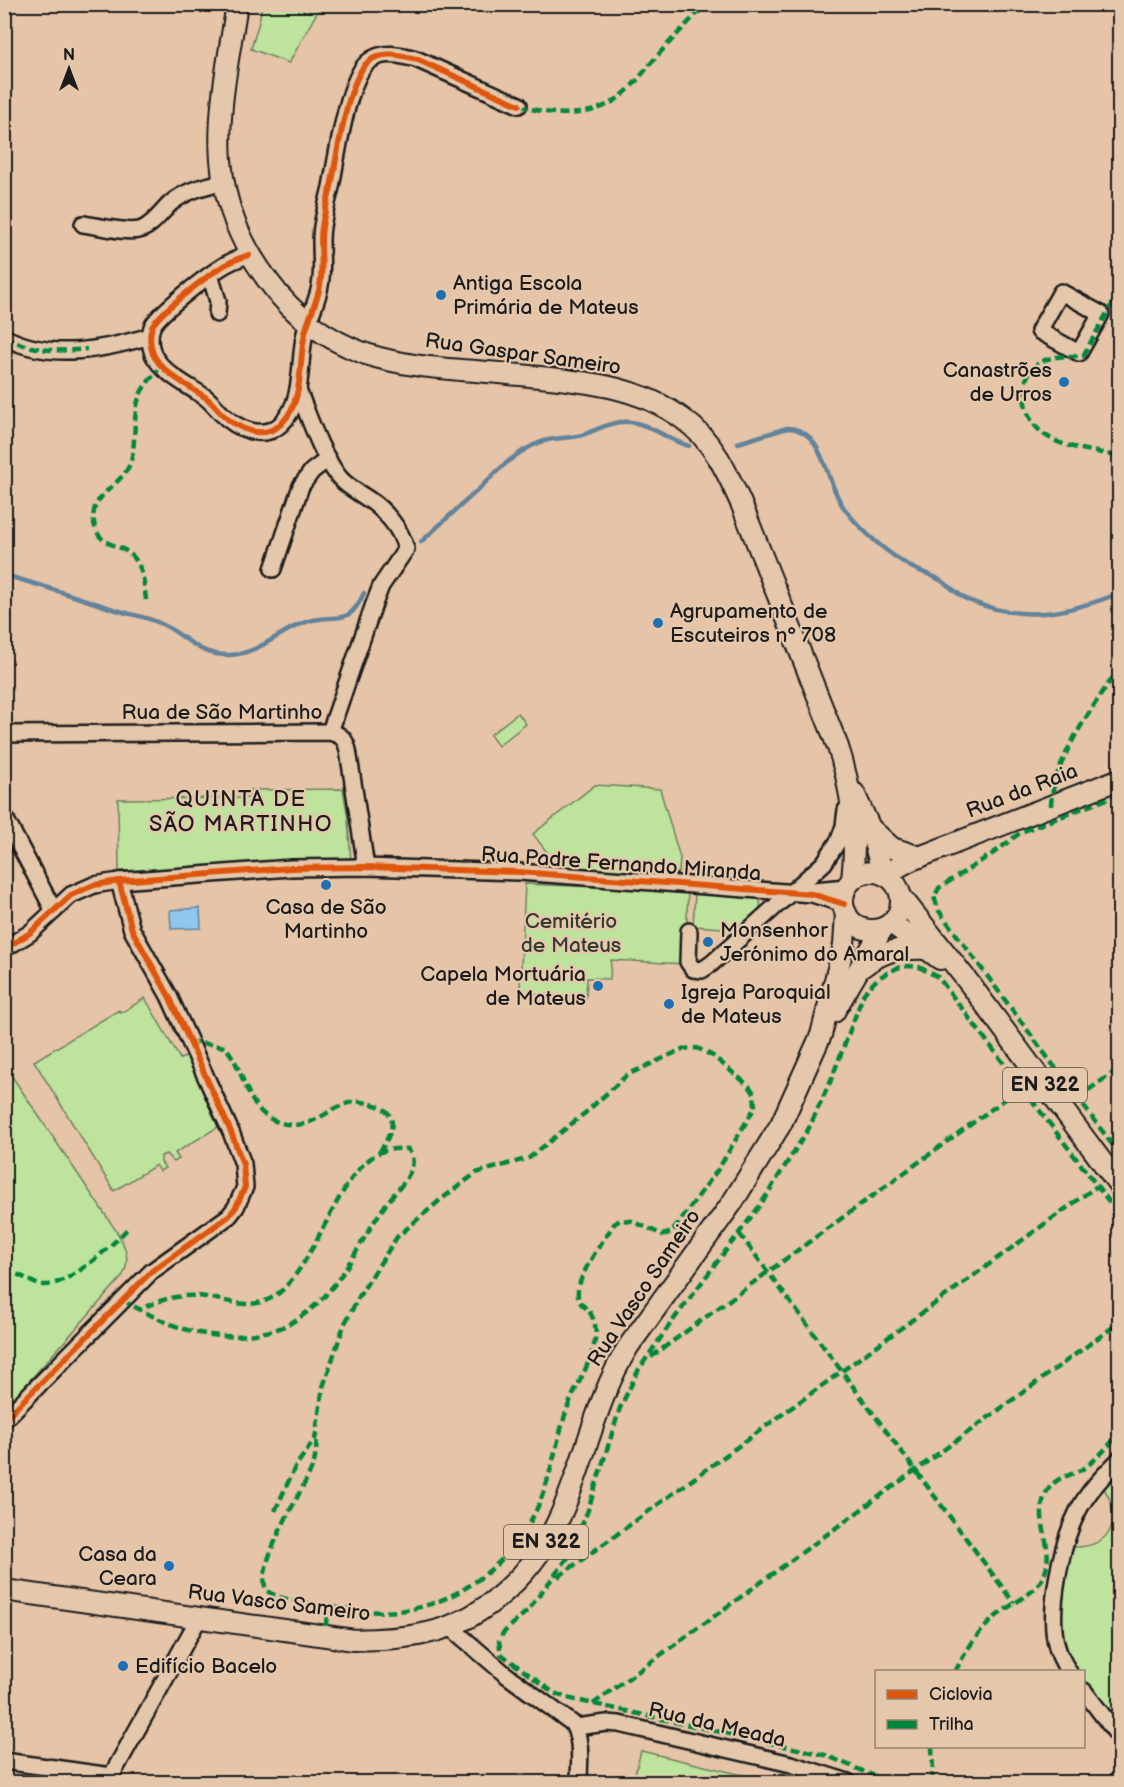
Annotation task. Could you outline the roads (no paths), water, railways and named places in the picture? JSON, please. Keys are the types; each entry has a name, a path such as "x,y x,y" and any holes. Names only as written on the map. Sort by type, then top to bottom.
{"main road":[{"name":"Rua Gaspar Sameiro","path":"237,4 220,118 223,182 231,212 249,255 282,300 308,323 346,345 386,359 428,366 601,385 636,394 674,413 699,432 723,465 743,508 833,734 847,777"},
{"path":"847,777 870,828 883,874"},
{"path":"847,777 854,844 847,896"},
{"name":"Rua da Raia","path":"943,848 1119,779"},
{"path":"870,828 891,848 920,857"},
{"path":"847,896 867,872 883,874 943,848"},
{"path":"901,895 917,865 943,848"},
{"name":"EN 322","path":"883,874 897,885 901,895 970,984 1119,1186"},
{"name":"EN 322","path":"821,1035 859,969 901,907 901,895"},
{"name":"EN 322","path":"847,896 851,920 866,929 887,925 929,949 970,984"},
{"name":"EN 322","path":"821,1035 844,945 847,896"},
{"path":"859,969 889,950 929,949"},
{"name":"Rua Vasco Sameiro","path":"4,1590 354,1640 399,1638 428,1633 478,1612 518,1579 551,1535 562,1512 601,1400 614,1371 628,1347 753,1172 795,1095 821,1035"}],"street":[{"path":"249,255 227,264 210,275 161,315 153,326 150,336 153,354 166,370 210,400 227,419 246,430 265,433 279,425 290,413 298,390 303,344 321,284 322,226 349,99 357,78 369,61 378,56 390,54 416,59 519,105"},
{"path":"83,224 139,230 150,224 171,203 187,193 196,188 223,182"},
{"path":"210,275 218,301 217,314"},
{"path":"5,337 37,350 68,351 119,344 150,336"},
{"path":"298,390 328,459 340,478 346,485 373,502 387,516 404,539 406,549 403,557 386,578 374,604 330,732"},
{"path":"273,569 301,486 312,471 328,459"},
{"name":"Rua de São Martinho","path":"4,734 330,732 343,737 348,750 366,867"},
{"path":"689,932 688,962 693,969 702,970 824,863 839,840 846,818 847,777"},
{"path":"4,816 54,911"},
{"name":"Rua Padre Fernando Miranda","path":"4,949 30,933 71,895 82,889 119,881 291,868 366,867 519,872 847,896"},
{"path":"4,1420 152,1271 229,1216 245,1187 243,1164 231,1132 164,985 132,930 119,881"},
{"path":"1068,1670 1057,1649 1054,1620 1057,1579 1062,1557 1078,1511 1098,1482 1119,1459"},
{"path":"4,1761 109,1779 199,1618"},
{"path":"449,1626 505,1674 560,1712 575,1727 578,1740 579,1782"},
{"path":"1085,1694 1119,1738"},
{"name":"Rua da Meada","path":"575,1727 607,1723 619,1724 800,1766 848,1782"}],"water":[{"path":"200,908 201,928 171,929 170,910"}],"waterway":[{"path":"421,542 507,462 541,442 582,435 611,424 630,422 638,423 689,446"},
{"path":"738,443 787,428 799,430 816,446 838,497 858,525 894,556 913,568 942,581 968,600 1007,612 1044,613 1063,611 1120,593"},
{"path":"4,575 152,620 207,652 230,655 241,654 261,646 309,621 347,615 353,611 364,593"}],"place":[{"name":"Antiga Escola Primária de Mateus","path":"441,295"},
{"name":"Canastrões de Urros","path":"1064,382"},
{"name":"Agrupamento de Escuteiros nº 708","path":"658,623"},
{"name":"Casa de São Martinho","path":"326,885"},
{"name":"Monsenhor Jerónimo do Amaral","path":"708,942"},
{"name":"Capela Mortuária de Mateus","path":"598,986"},
{"name":"Igreja Paroquial de Mateus","path":"669,1004"},
{"name":"Casa da Ceara","path":"169,1566"},
{"name":"Edifício Bacelo","path":"123,1666"}],"district":[{"name":"QUINTA DE SÃO MARTINHO","path":"241,812"}],"park label":[{"name":"Cemitério de Mateus","path":"571,933"}]}
